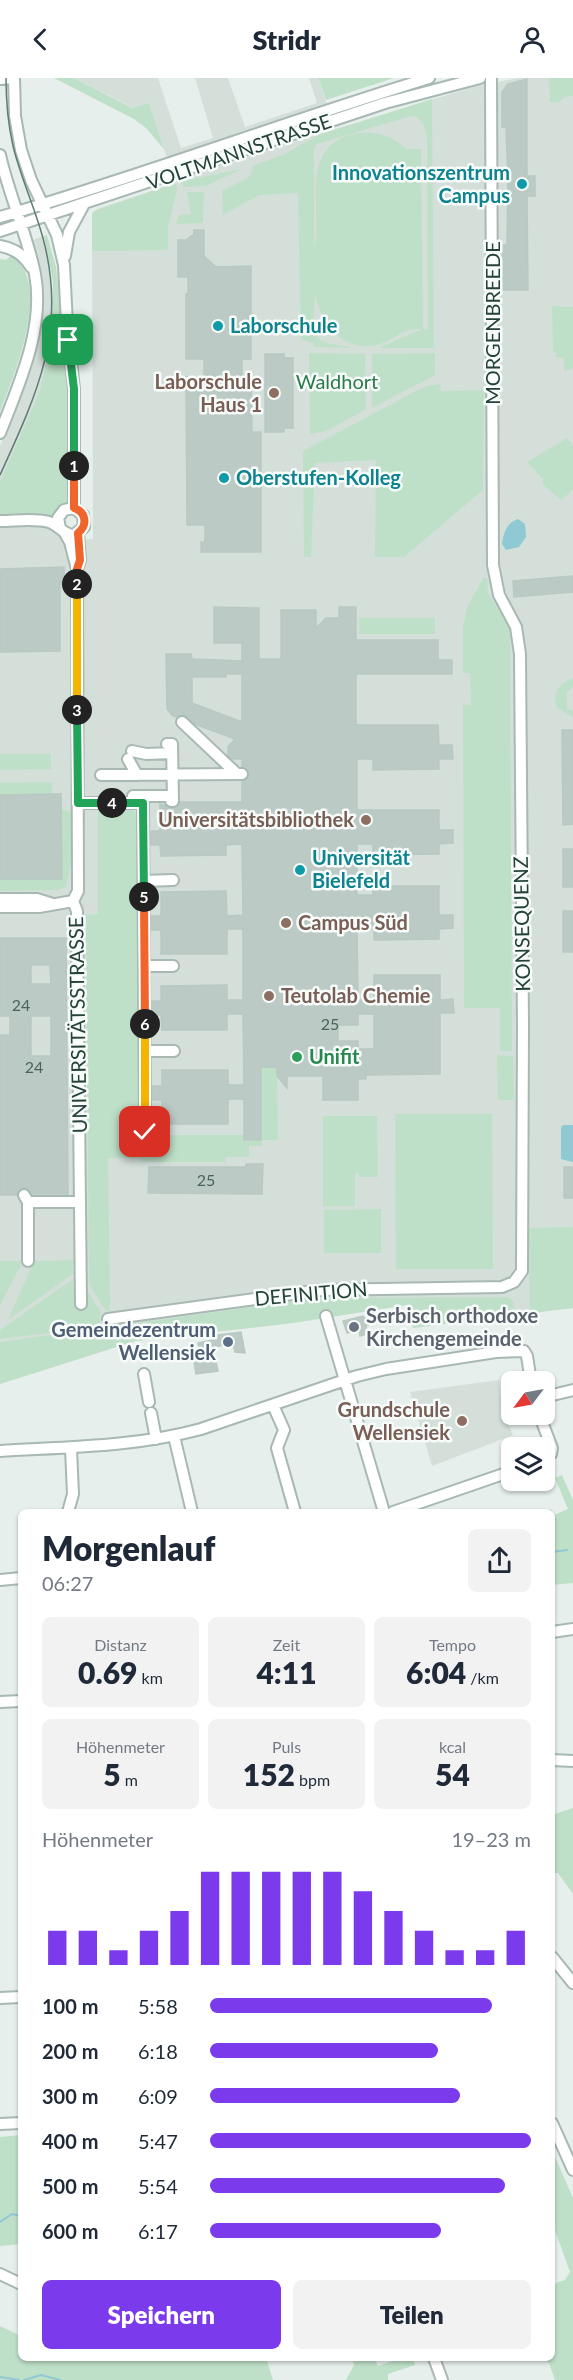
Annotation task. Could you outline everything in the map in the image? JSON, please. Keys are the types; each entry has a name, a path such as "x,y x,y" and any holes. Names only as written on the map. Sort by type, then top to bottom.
{"street":[{"path":"0,79 14,78 15,116 21,150 31,180 49,216 64,265"},
{"name":"VOLTMANNSTRASSE","path":"0,217 429,78"},
{"name":"VOLTMANNSTRASSE","path":"0,231 83,206 374,106 437,87 480,78"},
{"name":"MORGENBREEDE","path":"491,78 493,568"},
{"path":"0,155 35,274 36,304 31,343 21,380 0,433"},
{"path":"74,508 74,389 66,317 64,265 69,232 83,206"},
{"path":"0,246 21,255 35,274"},
{"path":"0,520 40,520 52,523 62,531 78,533 84,527 85,519 81,512 74,508 60,513 58,523 62,531"},
{"name":"UNIVERSITÄTSSTRASSE","path":"62,531 70,542 77,569 78,891 73,901 77,911 81,1304"},
{"name":"UNIVERSITÄTSSTRASSE","path":"77,569 80,560 78,533"},
{"name":"KONSEQUENZ","path":"493,568 499,595 516,627 520,654 523,1265 519,1278 514,1282"},
{"path":"102,778 137,775 240,774 182,722"},
{"path":"93,796 171,798 170,749 130,755 137,775"},
{"path":"78,803 155,801"},
{"path":"143,803 145,1132"},
{"path":"144,880 173,880"},
{"path":"0,899 37,899 54,904"},
{"path":"0,908 39,907 73,901"},
{"path":"144,966 173,966"},
{"path":"145,1051 174,1051"},
{"path":"28,1261 26,1198 80,1202"},
{"name":"DEFINITION","path":"108,1319 321,1290 502,1287 514,1282"},
{"path":"326,1316 383,1509"},
{"path":"0,1451 71,1449 174,1436 345,1380 403,1366 521,1350 527,1356 529,1371"},
{"path":"144,1374 156,1439"},
{"path":"555,1394 573,1390"},
{"path":"273,1405 284,1430 277,1448 294,1509"},
{"path":"174,1436 191,1509"},
{"path":"69,1509 73,1494 71,1449"},
{"path":"402,1509 501,1475"},
{"path":"0,1580 18,1578"},
{"path":"555,1632 573,1629"},
{"path":"0,1702 18,1701"},
{"path":"555,1760 573,1761"},
{"path":"555,1961 573,1983"},
{"path":"0,1998 18,1997"},
{"path":"0,2124 18,2123"},
{"path":"555,2130 573,2170"},
{"path":"0,2274 18,2283"},
{"path":"435,2361 442,2380"}],"shaded area":[{"name":"Campus Süd","path":"74,78 158,78 181,148 213,138 195,78 228,78 245,127 317,103 309,78 318,78 335,129 477,86 518,78 573,78 573,1308 413,1328 406,1305 293,1323 135,1341 0,1384 0,525 44,525 52,528 64,540 93,539 92,214 97,209 175,183 149,103 133,108"},
{"path":"44,236 54,298 50,354 40,390 0,481 0,446 34,351 30,241"},
{"name":"Grundschule Wellensiek","path":"499,1380 501,1425 509,1425 513,1435 501,1437 501,1440 432,1466 410,1392"}],"green space":[{"path":"54,78 74,78 132,108 149,103 164,149 146,128 134,119"},
{"path":"318,78 394,78 326,100"},
{"path":"549,78 573,78 573,96 564,97 559,102 550,102"},
{"path":"432,99 434,348 379,348 422,329 405,331 383,343 370,346 347,342 330,328 315,295 314,323 317,336 327,343 351,348 314,347 314,343 301,340 298,193 259,195 223,215 222,191 249,177 252,166 285,154 316,136","holes":["411,116 417,117 424,125 427,137 428,329 423,329 421,149 406,149 385,136 359,133 339,139 326,150 319,164 316,180 314,247 314,148 317,144"]},
{"path":"242,169 206,186 184,187 182,181"},
{"path":"176,183 177,189 168,227 168,250 92,251 92,214 94,211"},
{"path":"187,192 204,192 203,223 176,224 179,215 191,214"},
{"path":"47,235 56,267 68,384 72,503 59,508 53,521 0,518 0,481 40,390 52,337 53,282 44,236"},
{"path":"12,255 24,269 29,287 30,308 21,354 0,412 0,259 6,260"},
{"path":"552,306 573,307 573,368 564,371 564,358 556,357 556,353 553,352"},
{"name":"Waldhort","path":"309,353 365,354 366,409 327,431 310,434"},
{"path":"435,353 435,375 372,408 372,354"},
{"path":"440,384 441,391 484,390 483,490 404,557 375,557 376,460 315,463 311,557 304,557 303,451 416,391"},
{"path":"567,438 573,445 573,490 561,500 543,485 543,479 527,462"},
{"path":"483,578 487,578 488,593 510,629 512,1051 500,1051 500,1008 464,1008 463,705 471,705 470,673 463,673 463,627 467,608"},
{"path":"359,618 435,618 435,634 359,634"},
{"path":"573,678 573,687 567,691 567,709 573,711 573,717 557,708 555,698 560,686"},
{"path":"0,754 51,754 51,769 0,770"},
{"path":"52,782 52,794 0,795 0,783"},
{"path":"98,806 130,807 138,816 141,1135 244,1135 244,1141 262,1141 262,1146 249,1146 249,1157 226,1157 225,1162 140,1162 140,1158 108,1158 109,1311 106,1311 89,1284 86,915 98,914"},
{"path":"61,809 71,812 71,864 66,887 58,890 0,891 0,879 62,879"},
{"path":"497,1055 513,1056 514,1100 498,1100"},
{"path":"261,1067 277,1067 278,1140 261,1140"},
{"path":"395,1114 492,1114 493,1269 396,1269"},
{"path":"323,1116 377,1116 378,1177 359,1177 359,1173 355,1173 355,1206 323,1206"},
{"path":"381,1209 381,1253 324,1253 324,1210"},
{"path":"573,1227 573,1308 530,1313 529,1228"},
{"path":"73,1260 73,1274 8,1320 34,1261"},
{"path":"0,1261 23,1261 0,1305"},
{"path":"73,1279 74,1293 89,1293 100,1311 100,1327 0,1339 0,1330"},
{"path":"506,1297 514,1303 513,1315 413,1328 406,1305 293,1323 135,1341 0,1384 0,1342 317,1298"},
{"path":"562,1475 573,1500 573,1583 555,1585 555,1515 568,1509 555,1478"},
{"path":"573,1808 573,1894 558,1873 555,1873 555,1814"},
{"path":"18,2135 18,2244 0,2246 0,2137"},
{"path":"555,2157 573,2198 573,2380 555,2380 549,2363 545,2361 555,2361 555,2283 565,2280 570,2272 555,2230"},
{"path":"0,2326 18,2335 18,2361 267,2361 273,2380 0,2380"},
{"path":"353,2361 376,2361 378,2366 393,2361 414,2361 415,2365 388,2374 388,2380 346,2380 354,2365"}],"water":[{"path":"518,519 525,524 526,537 519,547 506,550 502,544 505,532 511,523"},
{"path":"563,1125 573,1125 573,1162 561,1159 561,1128"}],"building":[{"name":"Innovationszentrum Campus","path":"527,79 527,176 535,176 535,196 527,196 528,290 503,290 502,245 507,245 508,177 506,127 502,127 502,92 508,84"},
{"name":"Oberstufen-Kolleg","path":"194,230 204,230 204,256 216,267 251,266 251,359 242,359 242,376 251,376 252,432 261,432 261,552 201,552 201,542 205,542 205,525 187,525 186,377 204,377 204,359 186,359 188,277 178,277 178,240 186,240 194,234"},
{"name":"Laborschule Haus 1","path":"265,354 284,354 284,358 293,358 293,428 284,428 284,432 265,432"},
{"path":"64,567 64,584 60,584 60,651 0,652 0,569"},
{"path":"573,576 573,592 514,597 513,581"},
{"name":"Universität Bielefeld","path":"214,607 259,608 259,659 281,659 281,610 316,610 316,628 326,618 339,618 339,607 356,607 356,640 438,640 438,660 452,660 452,674 356,674 356,725 438,725 439,745 452,745 453,759 439,759 439,769 373,770 373,759 357,759 357,810 439,810 439,830 453,830 453,843 439,844 439,854 373,855 373,844 357,844 357,895 373,895 373,886 439,886 439,915 453,915 453,928 439,929 439,939 374,940 374,929 357,929 358,1000 374,1000 374,975 440,975 440,1000 453,999 454,1013 440,1013 440,1074 366,1075 366,1079 358,1079 358,1100 323,1100 323,1076 287,1076 287,1088 277,1076 277,1067 261,1067 261,1140 244,1140 244,1099 228,1099 228,1124 162,1124 162,1100 152,1100 152,1086 162,1086 162,1070 228,1070 228,1085 244,1085 243,1014 227,1014 227,1030 162,1030 161,1015 152,1015 152,1001 161,1001 161,986 227,985 227,1000 243,1000 243,929 227,929 227,954 161,954 161,930 151,930 151,916 161,916 161,892 226,891 227,916 243,915 242,844 226,845 226,855 161,856 160,845 151,845 151,831 160,831 160,804 173,808 177,807 180,802 242,802 242,781 248,778 249,773 242,767 242,759 233,759 228,756 228,747 235,739 195,724 184,715 177,717 172,715 167,709 166,654 191,654 192,659 242,661 242,643 214,643","holes":["226,674 242,674 242,722 192,703 192,677 226,677","358,1014 374,1014 374,1049 358,1049 358,1041 338,1041 338,1025 358,1025"]},
{"path":"562,730 573,730 573,824 563,825"},
{"path":"61,794 62,879 0,879 0,795"},
{"path":"563,849 573,849 573,887 563,887"},
{"path":"563,911 573,911 573,952 563,952"},
{"path":"0,938 66,938 68,1194 32,1194 28,1189 23,1188 18,1191 17,1195 0,1195 0,1035 10,1035 10,1016 0,1016","holes":["31,965 50,965 51,984 31,984","31,1016 51,1016 51,1056 31,1056"]},
{"path":"246,1164 263,1164 262,1194 148,1193 149,1167 246,1167"},
{"path":"564,1167 573,1167 573,1198 564,1198"},
{"name":"Serbisch orthodoxe Kirchengemeinde","path":"363,1316 368,1325 366,1325 367,1334 360,1336 359,1330 347,1333 343,1321"},
{"path":"241,1332 245,1353 235,1352 233,1344 213,1347 218,1371 196,1374 194,1362 202,1361 198,1343 212,1340 211,1336"}],"waterway":[{"path":"555,1552 567,1550"},
{"path":"0,2222 12,2214 18,2215"},
{"path":"24,2380 41,2375 60,2380"},
{"path":"0,2377 19,2380"}],"tram line":[{"path":"0,475 36,390 50,334 52,305 44,242 11,138 6,78"}],"place":[{"name":"Innovationszentrum Campus","path":"522,184"},
{"name":"Laborschule","path":"218,326"},
{"name":"Laborschule Haus 1","path":"274,393"},
{"name":"Oberstufen-Kolleg","path":"224,478"},
{"name":"Universitätsbibliothek","path":"366,820"},
{"name":"Universität Bielefeld","path":"300,870"},
{"name":"Campus Süd","path":"286,923"},
{"name":"Teutolab Chemie","path":"269,996"},
{"name":"Unifit","path":"297,1057"},
{"name":"Serbisch orthodoxe Kirchengemeinde","path":"354,1327"},
{"name":"Gemeindezentrum Wellensiek","path":"228,1342"},
{"name":"Grundschule Wellensiek","path":"462,1421"}],"route":[{"path":"68,340 74,389 74,508 78,509 85,519 84,527 78,533 80,560 77,569 78,803 143,803 145,1132"}]}
